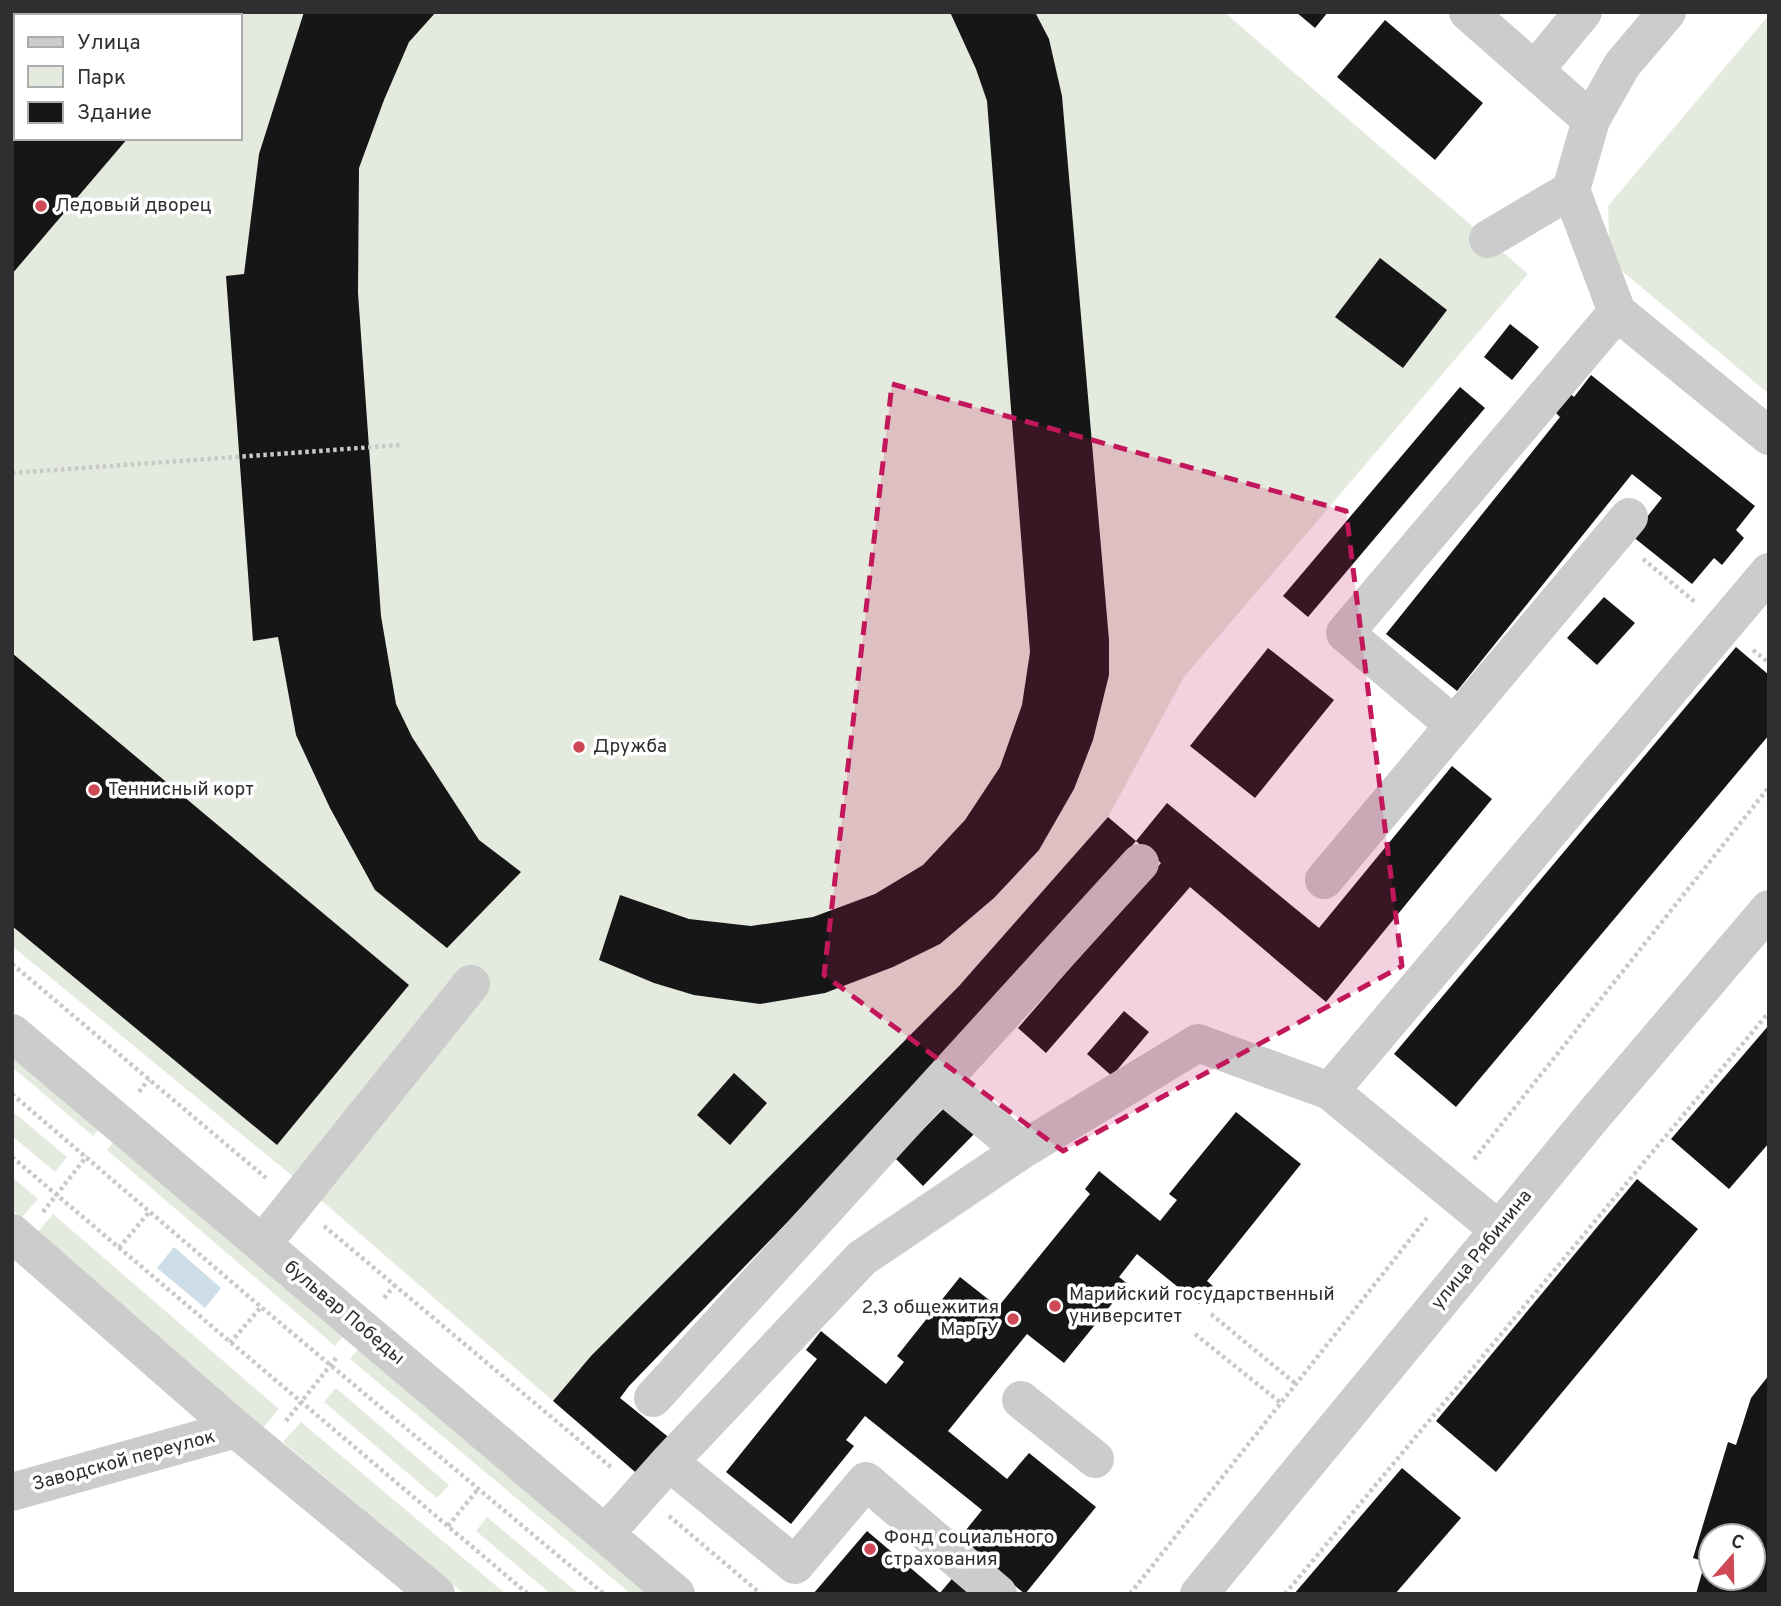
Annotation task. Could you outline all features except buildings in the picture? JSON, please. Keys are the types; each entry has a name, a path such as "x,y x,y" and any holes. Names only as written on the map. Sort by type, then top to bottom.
{"street":[{"path":"1468,12 1591,120"},
{"path":"1535,70 1583,12"},
{"path":"1667,12 1622,65 1591,120 1571,190 1617,312 1769,436"},
{"path":"1488,239 1571,190"},
{"path":"1454,725 1345,633 1617,312"},
{"path":"1324,880 1621,526"},
{"path":"1330,1091 1769,572"},
{"path":"653,1398 942,1084 1140,863"},
{"name":"улица Рябинина","path":"1199,1594 1499,1230 1769,909"},
{"path":"262,1244 471,984"},
{"name":"бульвар Победы","path":"12,1033 676,1594"},
{"path":"605,1534 669,1462 862,1258 1021,1150 1198,1043 1330,1091 1499,1230"},
{"path":"942,1084 1021,1150"},
{"path":"16,1237 249,1440 436,1594"},
{"path":"1021,1400 1096,1459"},
{"name":"Заводской переулок","path":"12,1492 249,1440"},
{"path":"669,1462 795,1565 866,1481 998,1594"}],"path":[{"path":"12,474 401,445"},
{"path":"1621,526 1723,625"},
{"path":"1130,1594 1769,786"},
{"path":"12,964 759,1593"},
{"path":"1285,1594 1769,1012"},
{"path":"16,1237 57,1195 149,1079"},
{"path":"12,1094 604,1594"},
{"path":"12,1157 528,1594"},
{"path":"119,1248 150,1212"},
{"path":"249,1440 301,1402 395,1285"},
{"path":"230,1343 261,1307"},
{"path":"1212,1314 1296,1384"},
{"path":"1195,1334 1281,1403"},
{"path":"448,1526 478,1489"}],"highlighted area":[{"path":"892,384 1346,511 1402,966 1063,1151 824,975"}],"green space":[{"name":"Дружба","path":"12,12 1224,12 1528,274 1184,677 1108,817 959,986 553,1401 307,1188 12,946"},
{"path":"1769,15 1769,394 1610,261 1608,206"},
{"path":"12,1039 107,1120 93,1136 12,1067"},
{"path":"12,1111 67,1157 55,1172 12,1136"},
{"path":"122,1132 350,1328 335,1346 107,1150"},
{"path":"12,1177 38,1199 21,1218 12,1210"},
{"path":"53,1214 279,1409 263,1428 37,1233"},
{"path":"366,1340 668,1594 631,1594 350,1359"},
{"path":"336,1388 449,1485 437,1498 324,1402"},
{"path":"301,1422 506,1594 464,1594 283,1442"},
{"path":"487,1517 579,1594 551,1594 476,1531"}],"shaded area":[{"path":"174,1247 221,1288 205,1308 157,1268"}],"place":[{"name":"Ледовый дворец","path":"41,206"},
{"name":"Дружба","path":"579,747"},
{"name":"Теннисный корт","path":"94,790"},
{"name":"Марийский государственный университет","path":"1055,1306"},
{"name":"2,3 общежития МарГУ","path":"1013,1319"},
{"name":"Фонд социального страхования","path":"870,1549"}]}
